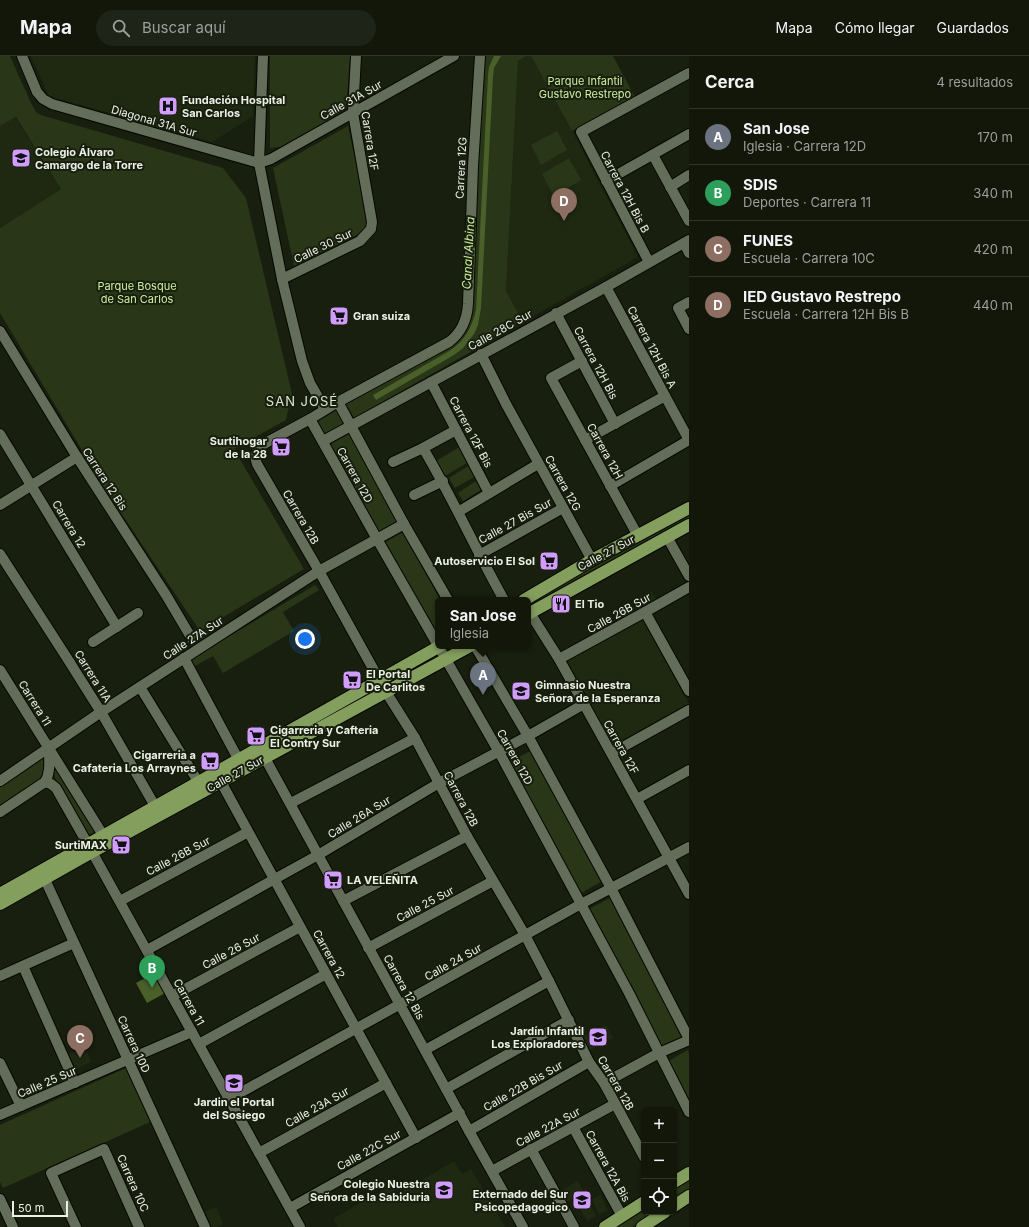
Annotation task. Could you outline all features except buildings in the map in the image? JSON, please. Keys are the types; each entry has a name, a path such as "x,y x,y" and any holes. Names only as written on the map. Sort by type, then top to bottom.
{"main road":[{"name":"Calle 27 Sur","path":"529,597 592,560 689,508"},
{"name":"Calle 27 Sur","path":"531,612 689,525"},
{"name":"Calle 27 Sur","path":"0,904 43,875 241,764 380,680 435,649"},
{"name":"Calle 27 Sur","path":"201,787 221,782 241,764 265,758 464,649"},
{"name":"Calle 27 Sur","path":"90,848 103,835 158,811"},
{"name":"Calle 27 Sur","path":"0,894 43,875"},
{"path":"677,1180 689,1173"},
{"path":"677,1204 689,1196"},
{"path":"605,1227 641,1204"},
{"path":"642,1227 660,1215"}],"street":[{"name":"Diagonal 31A Sur","path":"22,56 37,92 43,100 52,104 259,163"},
{"path":"263,56 259,163 282,279 302,361 310,383 325,409"},
{"name":"Carrera 12F","path":"356,56 353,113 372,222 371,229"},
{"name":"Calle 31A Sur","path":"259,163 271,159 454,56"},
{"name":"Carrera 12G","path":"462,328 468,304 472,166 480,56"},
{"name":"Carrera 12H Bis B","path":"649,262 581,132 689,73"},
{"path":"606,181 689,134"},
{"path":"653,155 689,221"},
{"path":"670,187 689,176"},
{"name":"Calle 30 Sur","path":"282,279 360,241 371,229"},
{"path":"686,242 689,253"},
{"name":"Calle 28C Sur","path":"323,441 686,242"},
{"name":"Carrera 12H Bis A","path":"606,287 689,440"},
{"path":"689,302 678,308 689,329"},
{"name":"Carrera 12H Bis","path":"556,313 615,424"},
{"name":"Calle 28C Sur","path":"255,454 260,446 449,342 462,328"},
{"name":"Carrera 12 Bis","path":"0,331 77,457 166,595 192,639"},
{"name":"Carrera 12G","path":"481,354 538,464 592,560"},
{"name":"Carrera 12H","path":"582,361 551,378 638,536"},
{"name":"Carrera 12F Bis","path":"431,382 489,493"},
{"path":"585,440 666,396"},
{"name":"Carrera 12D","path":"338,402 404,524 446,597"},
{"name":"Carrera 12D","path":"310,418 435,640"},
{"path":"393,462 456,430"},
{"name":"Carrera 12","path":"0,434 117,627"},
{"path":"610,486 689,440"},
{"path":"423,448 443,481 479,555 502,597"},
{"name":"Carrera 12B","path":"255,454 257,464 319,571 386,692 415,738 467,836 525,936 589,1062 604,1083 641,1152"},
{"path":"0,505 77,457"},
{"path":"458,512 538,464"},
{"path":"414,495 443,481"},
{"name":"Calle 27 Bis Sur","path":"479,555 564,508"},
{"name":"Calle 27A Sur","path":"0,781 101,712 319,571 404,524"},
{"path":"667,537 689,576"},
{"name":"Carrera 11A","path":"0,554 3,566 67,658 101,712 158,811"},
{"name":"Calle 26B Sur","path":"559,659 689,587"},
{"path":"645,612 689,691"},
{"path":"93,642 138,613"},
{"name":"Carrera 12F","path":"531,616 559,659 689,894"},
{"name":"Carrera 12D","path":"440,649 499,752 581,904 689,1112"},
{"name":"Carrera 12D","path":"477,649 528,736 611,888 689,1040"},
{"path":"184,658 241,764"},
{"name":"Carrera 11","path":"0,670 103,835"},
{"path":"140,687 201,787"},
{"name":"Calle 26A Sur","path":"147,950 318,855 439,783 499,752 584,704"},
{"path":"612,753 689,710"},
{"path":"291,804 415,738"},
{"path":"0,812 45,782 49,768 49,748"},
{"name":"Carrera 12 Bis","path":"265,758 424,1050 523,1227"},
{"path":"637,798 689,770"},
{"name":"Carrera 11","path":"45,782 56,788 300,1227"},
{"name":"Carrera 12","path":"221,782 416,1138"},
{"name":"Calle 26B Sur","path":"120,901 248,832"},
{"path":"343,901 467,836"},
{"name":"Calle 24 Sur","path":"229,1099 581,904 689,847"},
{"name":"Carrera 10D","path":"43,875 205,1227"},
{"name":"Calle 25 Sur","path":"368,948 493,881"},
{"name":"Calle 26 Sur","path":"172,996 300,927"},
{"path":"0,976 74,943"},
{"path":"23,966 75,1083"},
{"path":"199,1044 326,974"},
{"path":"424,1050 549,981"},
{"path":"446,1089 568,1020"},
{"name":"Calle 25 Sur","path":"0,1115 192,1032"},
{"path":"604,1083 659,1053 689,1040"},
{"name":"Calle 22B Bis Sur","path":"469,1131 589,1062"},
{"path":"0,1063 21,1106"},
{"name":"Calle 23A Sur","path":"259,1153 386,1083"},
{"name":"Calle 22A Sur","path":"492,1171 615,1104"},
{"name":"Calle 22C Sur","path":"290,1208 460,1113"},
{"name":"Carrera 12A Bis","path":"573,1127 622,1216"},
{"name":"Carrera 10C","path":"76,1227 52,1173 104,1149 139,1227"},
{"path":"531,1150 574,1227"},
{"path":"0,1200 13,1227"}],"shaded area":[{"name":"Fundación Hospital San Carlos","path":"31,56 255,56 253,116 212,142 49,96"},
{"path":"494,56 501,56 494,68 493,77 481,308 478,325 474,334 463,348 454,355 376,400 373,395 456,346 467,333 472,322 476,310 488,75 489,67"},
{"path":"526,56 531,56 638,257 523,322 506,291 518,61"},
{"name":"Colegio Álvaro Camargo de la Torre","path":"15,117 61,189 0,228 0,126"},
{"path":"651,591 657,600 648,605 643,596"},
{"path":"643,620 689,704 689,707 614,749 566,662"},
{"name":"Gimnasio Nuestra Señora de la Esperanza","path":"528,681 532,690 514,700 509,691"},
{"path":"156,972 167,992 147,1003 136,983"},
{"name":"Jardín Infantil Los Exploradores","path":"606,1025 613,1038 590,1050 583,1037"},
{"path":"85,1047 91,1062 76,1069 69,1054"},
{"name":"Jardin el Portal del Sosiego","path":"240,1076 243,1082 229,1090 226,1084"},
{"name":"Colegio Nuestra Señora de la Sabiduria","path":"454,1161 462,1174 471,1169 505,1227 338,1227 333,1219 391,1185 397,1195"},
{"name":"Externado del Sur Psicopedagogico","path":"578,1181 596,1216 587,1221 574,1198 563,1204 557,1193"},
{"path":"600,1195 608,1210 599,1214 592,1200"},
{"path":"216,1207 223,1224 217,1227 212,1227 205,1212"}],"green space":[{"name":"Parque Bosque de San Carlos","path":"0,56 10,56 31,103 36,112 41,115 223,168 246,198 292,394 286,420 234,449 304,569 200,631 107,492 0,313 0,228 61,189 16,117 0,126"},
{"path":"270,56 350,56 346,109 291,146 270,148"},
{"path":"484,56 526,56 518,61 506,291 523,322 354,418 346,404 441,351 462,335 474,206"},
{"name":"Parque Infantil Gustavo Restrepo","path":"531,56 613,56 635,97 572,131"},
{"path":"348,126 368,226 365,231 294,266 273,168"},
{"path":"557,131 567,150 541,165 531,145"},
{"path":"569,158 581,180 554,196 542,174"},
{"path":"336,410 344,425 324,436 316,421"},
{"path":"349,434 397,521 377,532 329,445"},
{"path":"461,446 470,461 445,476 436,461"},
{"path":"470,465 476,476 455,488 449,478"},
{"path":"476,481 481,490 463,501 458,493"},
{"path":"689,512 689,521 531,608 531,599"},
{"path":"403,532 438,597 435,597 435,635 384,543"},
{"path":"315,585 319,590 283,612 294,631 223,673 213,656 195,666 191,659"},
{"path":"532,750 602,881 578,895 508,763"},
{"path":"44,755 46,766 41,780 0,807 0,785"},
{"path":"54,758 96,831 88,836 55,778"},
{"path":"610,898 687,1037 660,1049 587,910"},
{"path":"688,1050 689,1053 689,1107 665,1063"},
{"path":"126,1068 150,1122 3,1188 0,1182 0,1125"},
{"path":"689,1180 689,1190 677,1198 677,1188"},
{"path":"641,1211 641,1215 650,1215 632,1227 616,1227"}],"place":[{"name":"Fundación Hospital San Carlos","path":"168,106"},
{"name":"Colegio Álvaro Camargo de la Torre","path":"21,158"},
{"name":"IED Gustavo Restrepo","path":"564,221"},
{"name":"Gran suiza","path":"339,316"},
{"name":"Surtihogar de la 28","path":"281,447"},
{"name":"Autoservicio El Sol","path":"549,561"},
{"name":"El Tio","path":"561,604"},
{"name":"El Portal De Carlitos","path":"352,680"},
{"name":"Gimnasio Nuestra Señora de la Esperanza","path":"521,691"},
{"name":"San Jose","path":"483,695"},
{"name":"Cigarreria y Cafteria El Contry Sur","path":"256,736"},
{"name":"Cigarreria a Cafateria Los Arraynes","path":"210,761"},
{"name":"SurtiMAX","path":"121,845"},
{"name":"LA VELEÑITA","path":"333,880"},
{"name":"SDIS","path":"152,988"},
{"name":"Jardín Infantil Los Exploradores","path":"598,1037"},
{"name":"FUNES","path":"80,1058"},
{"name":"Jardin el Portal del Sosiego","path":"234,1083"},
{"name":"Colegio Nuestra Señora de la Sabiduria","path":"444,1190"},
{"name":"Externado del Sur Psicopedagogico","path":"582,1200"}],"district":[{"name":"SAN JOSÉ","path":"302,401"}],"water label":[{"name":"Canal Albina","path":"468,253"}]}
